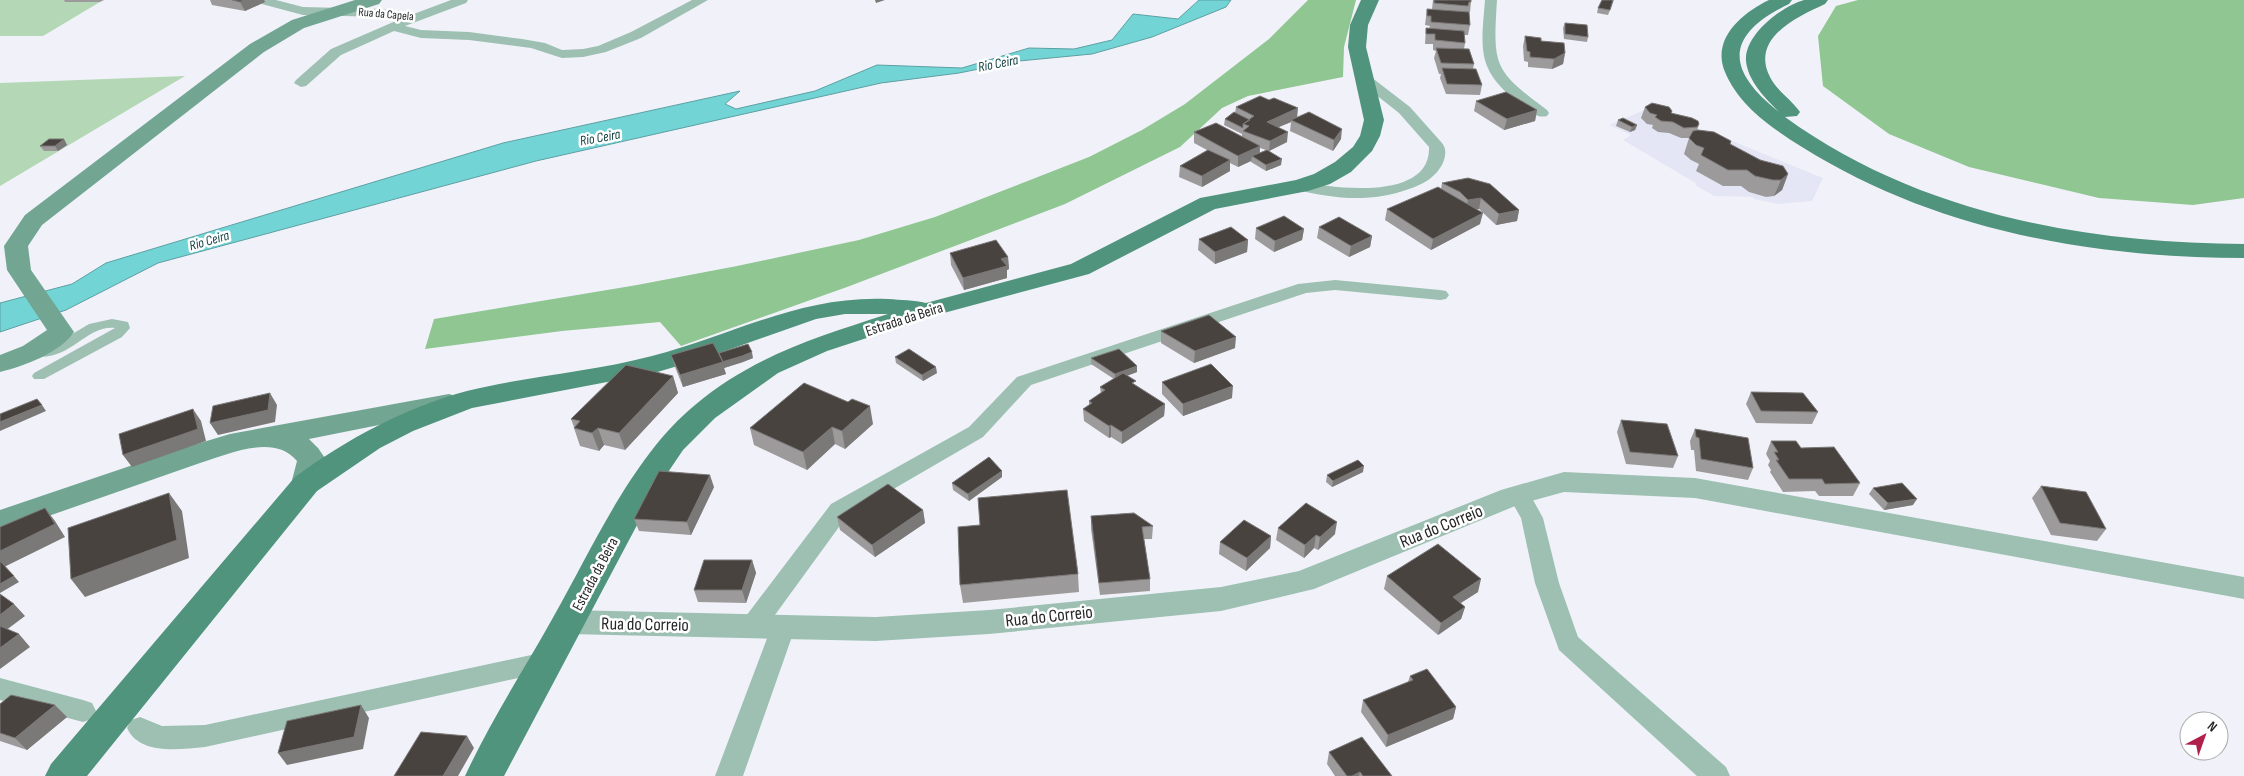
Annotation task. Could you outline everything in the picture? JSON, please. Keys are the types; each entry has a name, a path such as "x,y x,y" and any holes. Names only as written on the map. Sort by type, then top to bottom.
{"main road":[{"path":"0,364 35,364 60,332 20,270 16,246 33,220 257,48 298,24 373,0"},
{"name":"Estrada da Beira","path":"484,776 640,488 673,443 705,411 768,367 818,344 850,336 931,309 1080,269 1208,203 1300,186 1322,179 1343,167 1361,151 1370,136 1374,120 1357,46 1359,25 1370,0"},
{"path":"1783,0 1756,14 1738,30 1731,51 1731,65 1737,80 1746,93 1760,107 1778,123 1834,159 1882,182 1937,203 2060,236 2139,248 2199,252 2244,250"},
{"path":"1819,0 1784,17 1765,32 1757,46 1756,65 1766,86 1786,108 1819,133 1855,154 1891,171 1952,194 2015,212 2054,220 2109,229 2169,234 2244,232"},
{"path":"0,522 190,456 265,436 611,374 680,357 808,314 833,308 866,305 931,309"},
{"path":"850,336 863,320 866,305"},
{"path":"64,776 306,484 341,458 373,438 419,417 471,399"},
{"path":"265,436 287,439 304,448 312,461 306,484"}],"street":[{"name":"Rua da Capela","path":"262,0 303,11 337,10 383,13 412,19 462,0"},
{"path":"394,26 404,32 466,36 541,46 563,54 583,54 608,47 655,26 702,0"},
{"path":"1491,0 1489,53 1493,67 1508,87 1542,113"},
{"path":"301,83 336,52 412,19"},
{"path":"1300,186 1330,193 1359,195 1392,190 1424,178 1436,162 1437,146 1414,119 1394,98 1366,80"},
{"path":"752,627 839,510 976,432 1024,381 1320,284 1440,295"},
{"path":"111,323 123,325 123,328 117,334 35,364 44,353 55,350 96,326 111,323"},
{"name":"Rua do Correio","path":"569,622 876,629 980,622 1222,599 1304,581 1515,496 1564,482 1695,488 2244,588"},
{"path":"1515,496 1532,518 1547,583 1568,643 1716,776"},
{"path":"729,776 783,628"},
{"path":"140,728 160,738 205,736 545,662"},
{"path":"0,689 83,711"}],"shaded area":[{"path":"1654,106 1710,136 1720,136 1823,178 1812,201 1778,204 1754,199 1753,197 1714,196 1623,140 1631,135 1609,125"}],"green space":[{"path":"0,0 100,2 43,36 0,36"},
{"path":"1308,0 1356,0 1344,47 1343,77 1248,96 1222,108 1180,147 1065,204 847,287 681,346 660,322 562,331 425,349 434,319 637,285 859,240 935,217 1089,157 1142,130 1185,104 1269,39"},
{"path":"1858,0 2244,0 2244,198 2193,205 2099,198 1969,167 1889,134 1823,86 1818,36 1836,6"},
{"path":"185,76 0,186 0,83"}],"water":[{"name":"Rio Ceira","path":"1199,0 1231,0 1226,7 1152,37 1092,54 1019,61 959,73 881,83 536,161 158,263 66,310 0,332 0,303 72,284 106,263 503,143 740,91 725,104 736,109 815,91 877,65 962,68 1029,48 1074,49 1112,40 1133,14 1178,19"}],"building":[{"path":"1434,0 1471,0 1471,2 1469,2 1468,6 1434,3"},
{"path":"1602,0 1613,0 1610,10 1598,8"},
{"path":"1427,9 1469,12 1470,25 1431,22 1431,16 1427,16"},
{"path":"1565,23 1587,25 1588,37 1565,34"},
{"path":"1426,28 1464,31 1465,43 1435,40 1435,34 1426,34"},
{"path":"1525,36 1541,38 1541,41 1564,43 1565,53 1554,59 1530,57 1530,52 1527,51"},
{"path":"1436,48 1469,49 1474,64 1441,63"},
{"path":"1442,68 1476,69 1482,85 1447,84"},
{"path":"1506,92 1537,110 1507,119 1476,101"},
{"path":"1260,96 1269,100 1274,98 1298,108 1267,122 1288,132 1270,141 1243,131 1249,126 1243,124 1254,116 1236,107"},
{"path":"1652,103 1669,107 1672,111 1671,113 1692,118 1698,121 1699,124 1697,127 1684,128 1673,122 1661,121 1655,117 1657,115 1650,113 1645,107"},
{"path":"1234,112 1250,120 1243,124 1243,128 1225,119"},
{"path":"1309,112 1342,129 1334,140 1291,120"},
{"path":"1623,118 1637,125 1632,127 1618,120"},
{"path":"1216,123 1260,146 1238,156 1194,132"},
{"path":"1693,131 1714,132 1731,141 1730,144 1760,160 1783,166 1788,174 1781,180 1773,180 1755,176 1747,170 1728,170 1701,155 1704,148 1696,145 1689,138"},
{"path":"49,139 64,139 55,146 40,146"},
{"path":"1208,150 1230,160 1202,176 1180,166"},
{"path":"1267,150 1282,159 1266,165 1252,156"},
{"path":"1468,178 1490,184 1519,210 1499,214 1481,198 1468,200 1460,192 1442,183"},
{"path":"1438,187 1483,213 1433,239 1387,209"},
{"path":"1284,216 1304,229 1275,241 1256,228"},
{"path":"1339,217 1372,236 1351,246 1319,227"},
{"path":"1231,227 1248,240 1215,252 1199,239"},
{"path":"996,240 1008,257 1001,259 1007,266 963,278 950,253"},
{"path":"1209,315 1236,337 1195,351 1161,331"},
{"path":"713,343 723,362 680,375 671,355"},
{"path":"748,344 752,352 723,362 719,353"},
{"path":"909,349 936,367 922,375 895,357"},
{"path":"1119,349 1137,366 1115,374 1091,358"},
{"path":"1211,364 1233,386 1183,404 1162,382"},
{"path":"626,365 673,376 619,433 598,428 592,433 574,428 580,421 571,419"},
{"path":"1123,373 1136,381 1132,383 1165,404 1122,432 1083,409 1092,403 1089,401 1105,390 1100,387"},
{"path":"804,383 848,402 852,399 870,406 842,431 832,427 803,452 750,428"},
{"path":"1751,392 1803,393 1818,412 1761,411"},
{"path":"270,393 268,410 210,423 213,406"},
{"path":"37,399 42,405 0,422 0,414"},
{"path":"193,409 198,429 123,455 119,434"},
{"path":"1621,420 1667,424 1678,456 1630,452"},
{"path":"1695,429 1748,438 1753,468 1701,459 1699,438 1696,437"},
{"path":"1771,441 1796,441 1801,448 1834,447 1860,483 1825,484 1822,479 1789,479 1776,460 1779,460 1774,452 1778,452"},
{"path":"989,457 1002,471 968,494 952,483"},
{"path":"1358,460 1364,466 1333,481 1327,475"},
{"path":"659,471 710,475 687,522 634,519"},
{"path":"1902,483 1917,499 1888,503 1873,488"},
{"path":"888,484 923,510 872,545 837,517"},
{"path":"2041,486 2086,492 2106,529 2060,523"},
{"path":"1067,490 1078,574 960,585 958,527 980,525 978,498"},
{"path":"169,493 177,540 71,579 68,528"},
{"path":"1306,503 1337,522 1320,537 1316,535 1305,545 1278,528"},
{"path":"45,508 55,524 0,551 0,527"},
{"path":"1134,513 1153,526 1142,527 1150,579 1099,583 1091,516"},
{"path":"1244,520 1271,536 1247,558 1220,542"},
{"path":"1438,544 1481,579 1453,597 1465,607 1441,623 1387,576"},
{"path":"704,560 752,560 742,590 694,590"},
{"path":"0,561 14,576 0,584"},
{"path":"0,594 14,604 0,615"},
{"path":"0,626 19,634 0,648"},
{"path":"1427,669 1456,707 1388,735 1363,700 1413,680 1410,676"},
{"path":"11,695 55,705 15,738 0,733 0,704"},
{"path":"361,705 354,737 278,753 287,721"},
{"path":"421,732 467,736 443,776 394,776"},
{"path":"1362,737 1392,776 1363,776 1360,772 1347,776 1329,752"}]}
